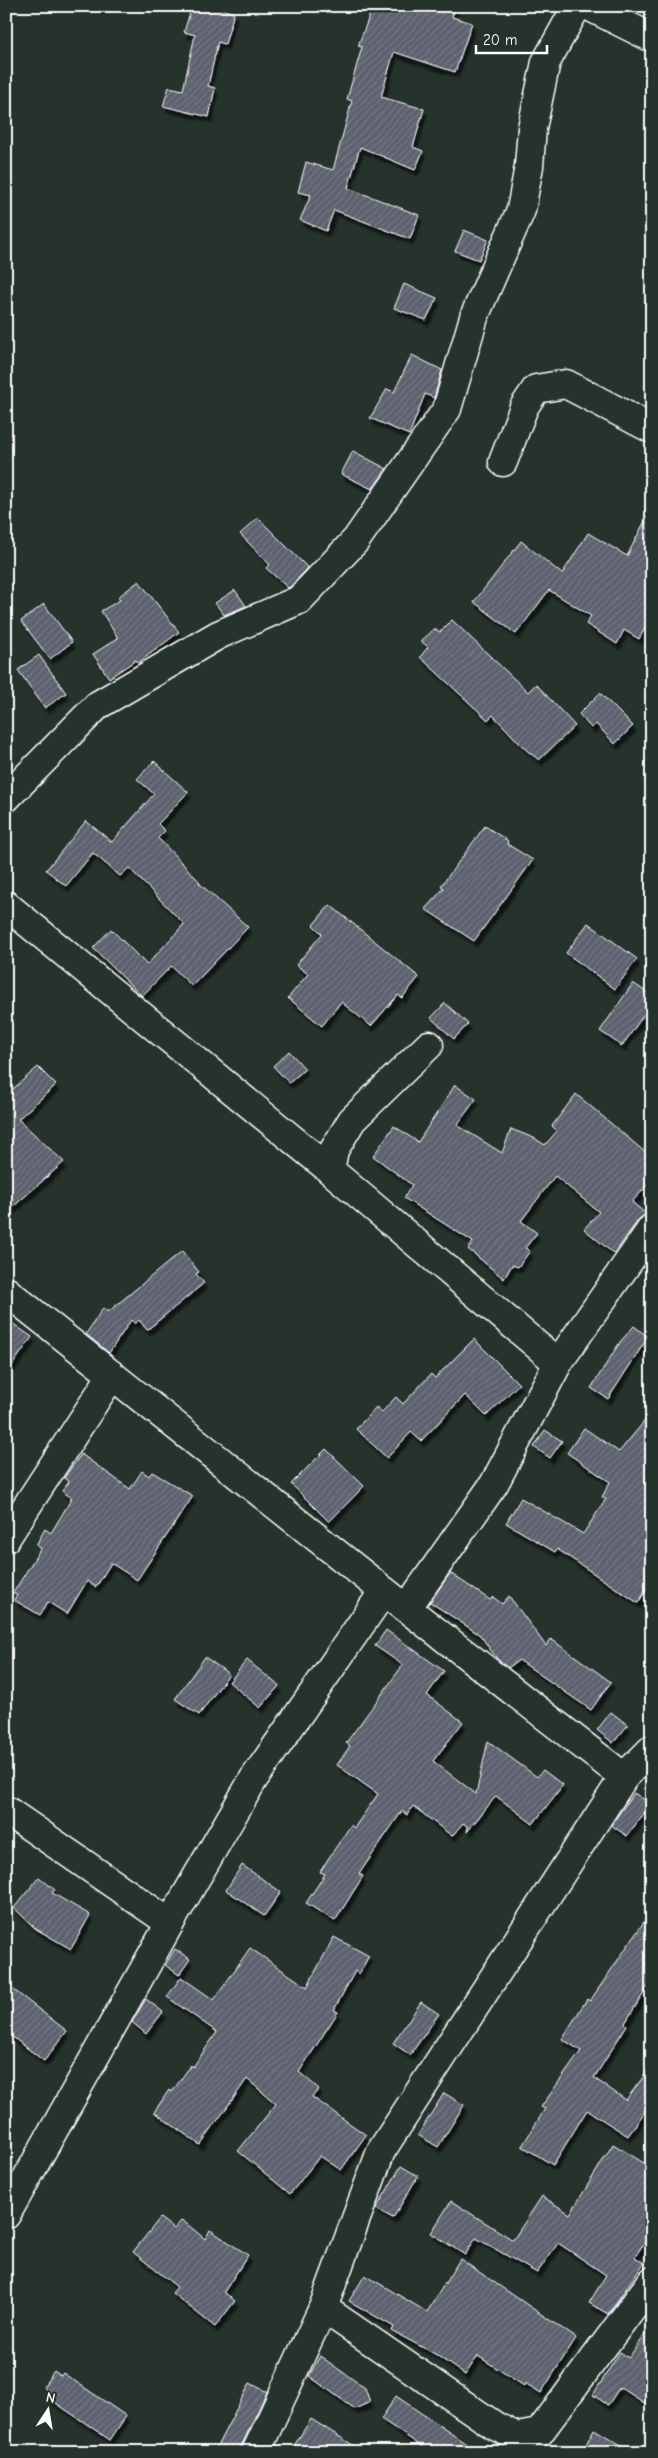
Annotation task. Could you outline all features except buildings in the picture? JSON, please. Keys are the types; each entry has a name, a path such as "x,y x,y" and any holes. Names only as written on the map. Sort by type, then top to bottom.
{"street":[{"path":"6,798 98,706 218,635 299,600 356,540 447,409 474,318 521,210 529,166 532,128 546,62 577,6"},
{"path":"588,6 652,38"},
{"path":"504,462 524,407 536,389 566,384 652,429"},
{"path":"6,905 330,1170 558,1363"},
{"path":"330,1170 334,1150 352,1120 429,1045"},
{"path":"407,1608 494,1484 558,1363 652,1228"},
{"path":"6,1291 384,1591 624,1777"},
{"path":"6,1538 112,1375"},
{"path":"6,2215 170,1923 253,1780 384,1591"},
{"path":"256,2452 323,2308 381,2151 624,1777 652,1750"},
{"path":"6,1810 170,1923"},
{"path":"323,2308 495,2426 517,2437 540,2433 652,2281"}]}
